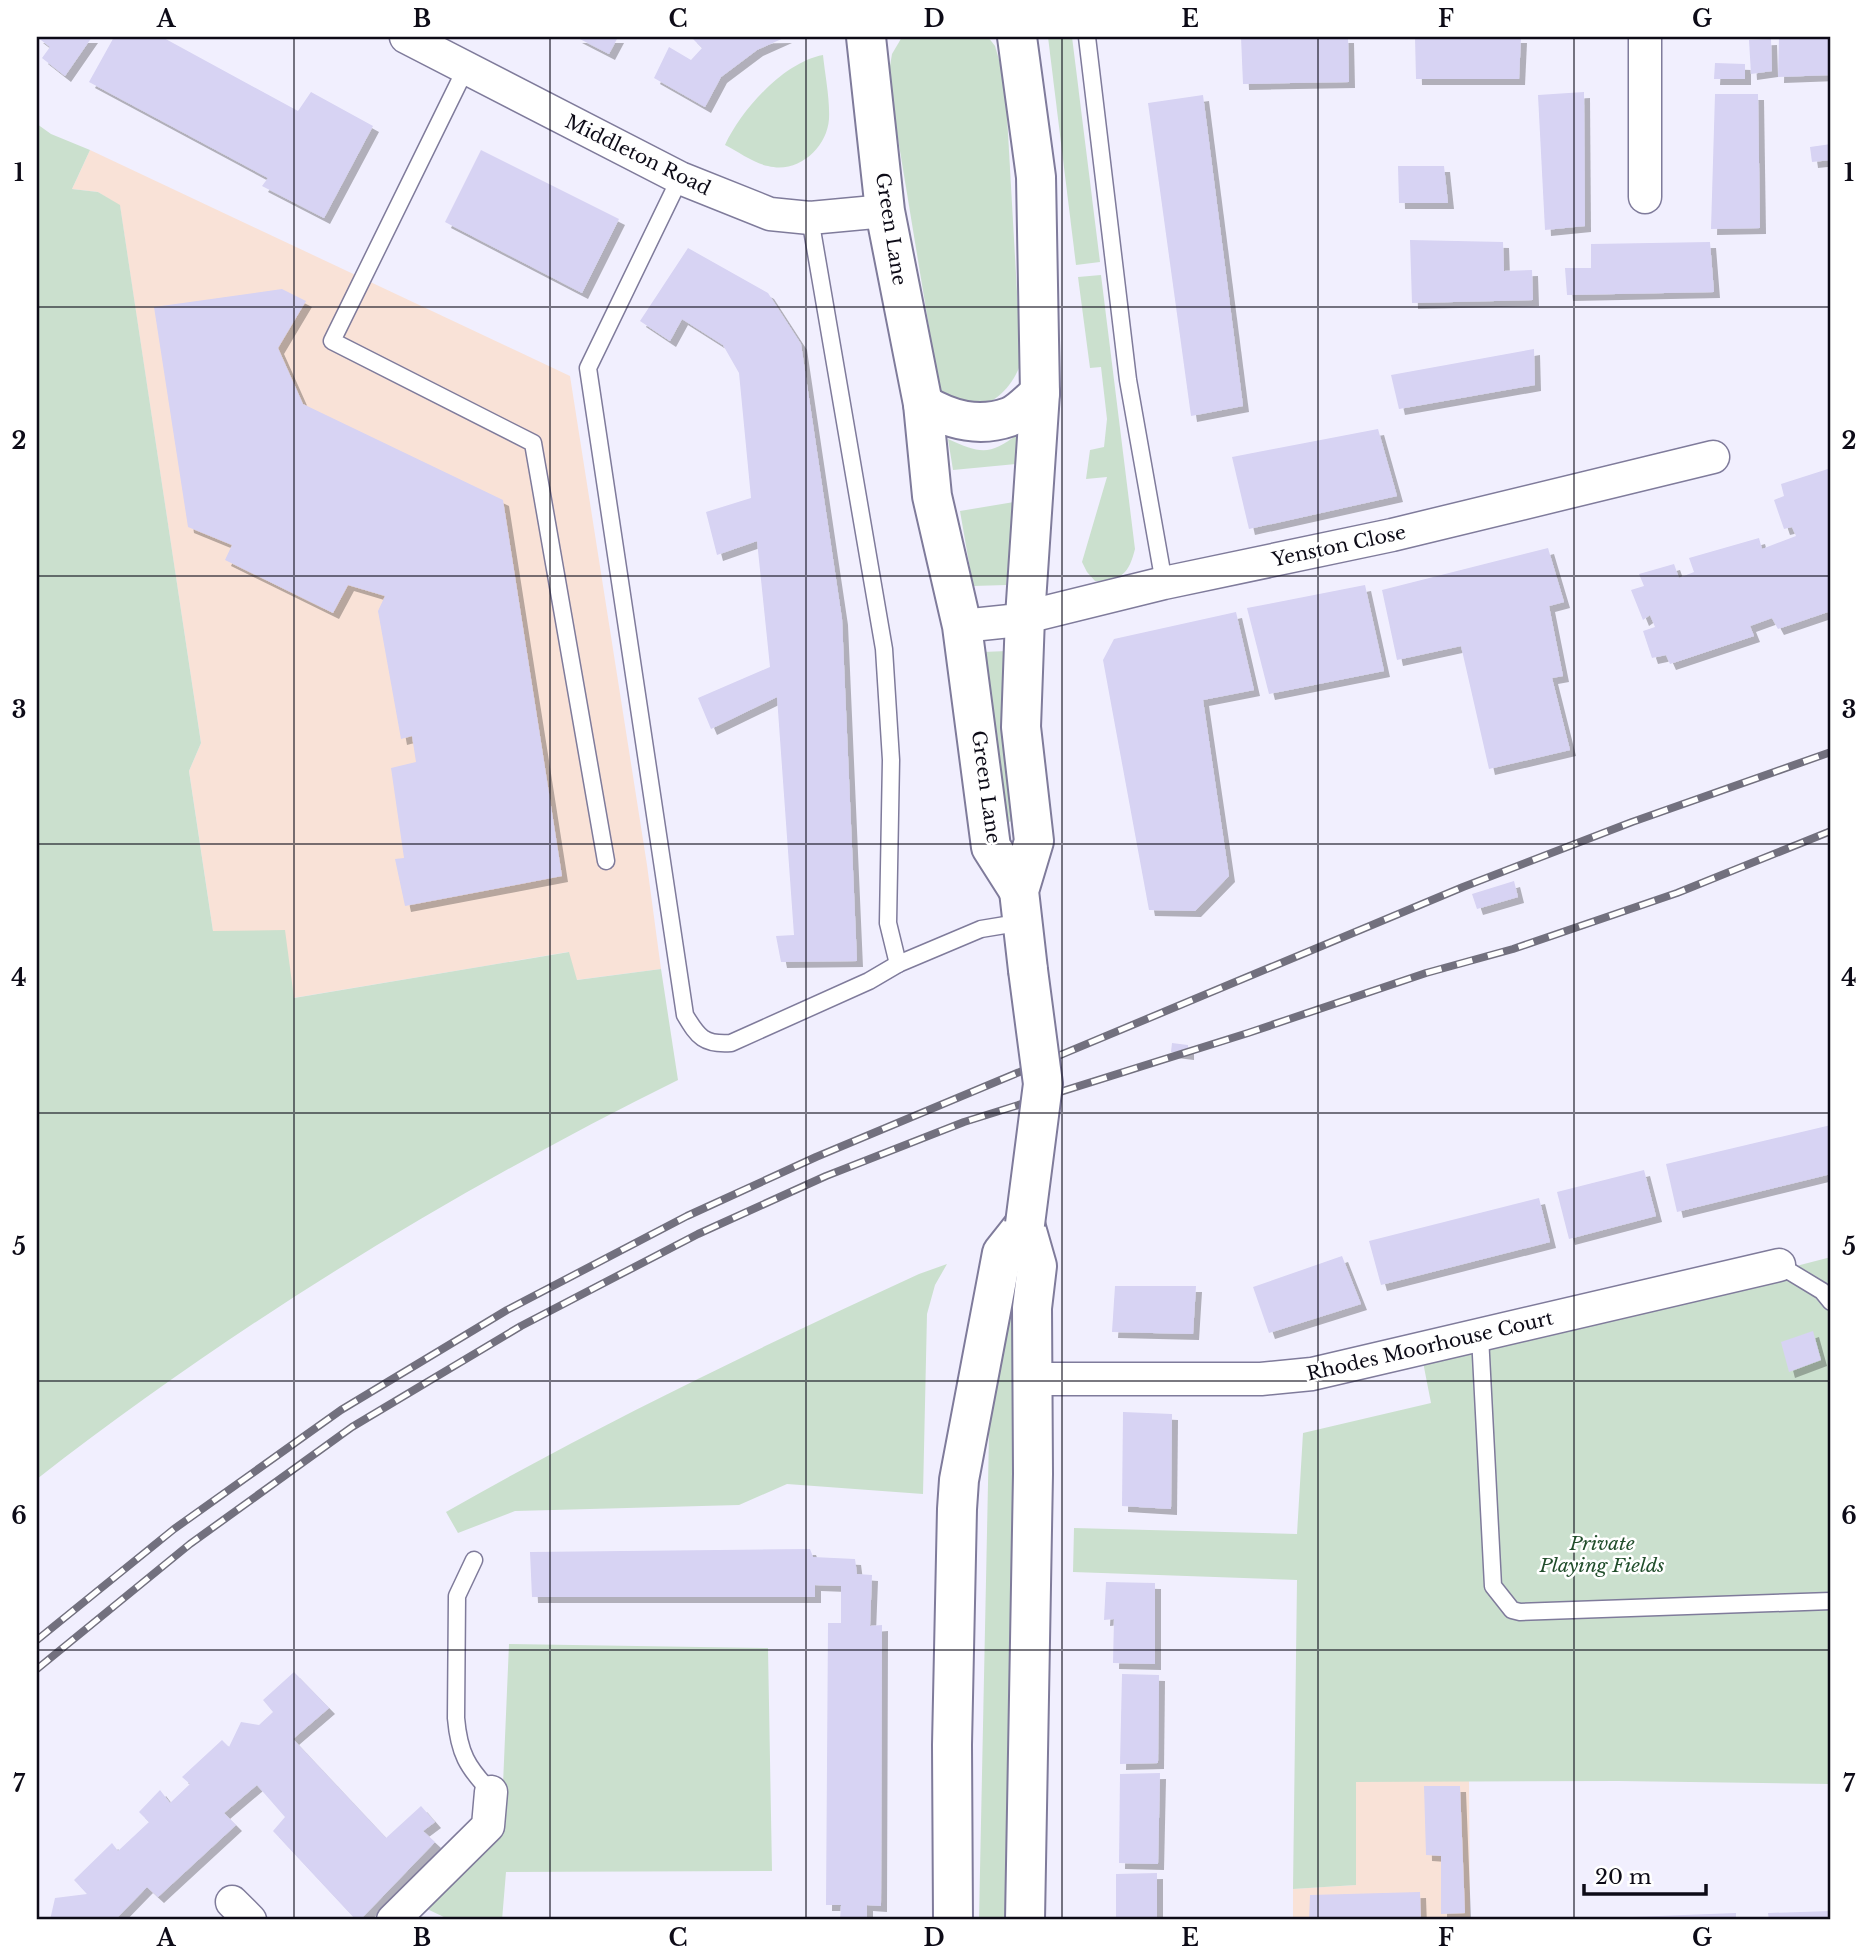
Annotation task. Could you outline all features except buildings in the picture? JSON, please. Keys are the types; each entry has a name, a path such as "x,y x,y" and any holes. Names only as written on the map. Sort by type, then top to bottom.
{"main road":[{"name":"Green Lane","path":"866,37 885,211 923,404 932,496 962,626 991,847 1021,907"},
{"name":"Green Lane","path":"1017,37 1036,177 1040,393 1025,617 1021,727 1034,841 1021,907"},
{"path":"923,404 946,417 977,422 1011,416 1040,393"},
{"path":"1021,907 1043,1084 1025,1224 1037,1266 1032,1308 1033,1488 1024,1920"},
{"path":"953,1920 952,1731 959,1480 1002,1253 1025,1224"}],"street":[{"name":"Middleton Road","path":"406,37 680,178 770,214 810,218 885,211"},
{"path":"1645,37 1645,197"},
{"name":"Yenston Close","path":"962,626 1010,621 1164,583 1392,535 1713,457"},
{"name":"Rhodes Moorhouse Court","path":"1032,1379 1261,1378 1299,1375 1480,1336 1779,1265"},
{"path":"393,1920 488,1826 491,1792"}],"lane":[{"path":"1087,37 1128,380 1164,583"},
{"path":"467,68 332,341 533,443 606,861"},
{"path":"680,178 588,368 685,1015 695,1032 714,1045 731,1043 869,981 898,964 981,929 1021,907"},
{"path":"810,218 884,649 891,760 888,923 898,964"},
{"path":"1779,1265 1822,1291 1831,1302"},
{"path":"1480,1336 1493,1586 1511,1610 1520,1612 1831,1601"},
{"path":"474,1560 457,1596 456,1718 458,1737 466,1762 491,1792"}],"shaded area":[{"path":"90,150 570,376 661,969 576,980 568,952 293,998 213,931 189,771 201,743 120,206 98,192 72,189"},
{"path":"1469,1779 1470,1920 1293,1920 1293,1889 1356,1885 1356,1782"}],"green space":[{"path":"902,37 988,37 995,46 1005,80 1021,363 1007,388 987,403 963,404 951,399 939,388 888,78 892,54"},
{"path":"1048,37 1072,37 1100,262 1076,265"},
{"path":"823,55 829,119 823,140 817,149 800,162 779,167 762,165 725,145 753,103 779,77 808,59"},
{"path":"37,124 51,134 90,150 72,189 98,192 120,205 201,743 189,771 213,931 285,930 294,998 569,952 577,980 661,969 678,1080 510,1168 347,1263 189,1367 37,1479"},
{"path":"1101,275 1135,549 1123,574 1112,579 1095,581 1082,562 1107,477 1086,479 1090,450 1104,447 1107,419 1101,367 1090,368 1078,277"},
{"path":"1019,433 1016,464 953,470 948,439 969,448 985,450 1000,446"},
{"path":"1014,502 1006,585 973,586 960,511"},
{"path":"1007,651 1017,821 1005,822 983,652"},
{"name":"Private Playing Fields","path":"1831,1257 1831,1784 1618,1781 1356,1782 1356,1885 1293,1889 1297,1580 1073,1572 1074,1528 1297,1534 1303,1433 1431,1403 1423,1362"},
{"path":"1020,1262 1008,1920 979,1920 990,1387"},
{"path":"947,1264 935,1285 927,1314 923,1494 787,1484 739,1505 515,1511 458,1533 446,1512 562,1448 680,1388 919,1274"},
{"path":"509,1644 768,1648 772,1871 506,1872 502,1920 450,1920 423,1907 501,1831"}],"railway":[{"path":"37,1640 174,1529 341,1410 507,1310 687,1216 816,1157 1463,887 1632,822 1831,752"},
{"path":"37,1669 190,1544 352,1427 521,1326 698,1234 826,1176 964,1122 1248,1033 1426,973 1513,949 1677,893 1831,831"}]}
